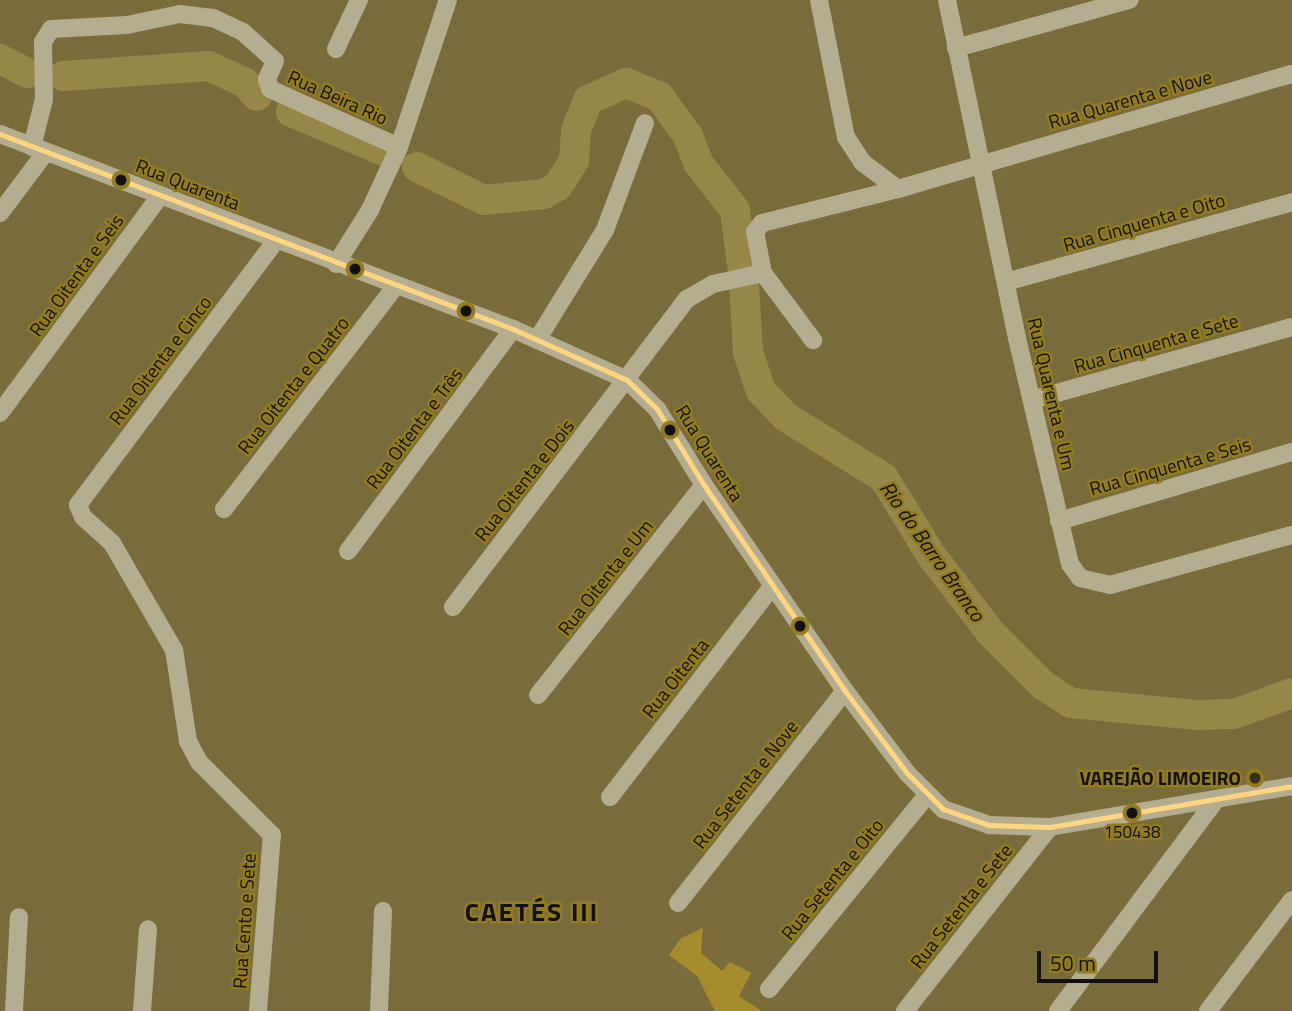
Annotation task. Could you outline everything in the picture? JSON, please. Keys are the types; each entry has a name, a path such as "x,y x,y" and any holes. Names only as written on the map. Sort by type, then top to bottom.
{"street":[{"path":"336,49 359,0"},
{"path":"336,264 370,210 399,147 448,0"},
{"path":"819,0 846,137 862,162 898,189"},
{"name":"Rua Quarenta e Um","path":"947,0 980,165 1070,564 1080,578 1110,585 1292,535"},
{"path":"956,48 1129,0"},
{"name":"Rua Beira Rio","path":"39,150 44,99 43,41 51,29 127,25 180,14 213,18 243,32 274,58 270,89 399,147"},
{"name":"Rua Quarenta e Nove","path":"763,273 755,232 762,223 898,189 1292,74"},
{"path":"537,340 605,230 645,123"},
{"name":"Rua Quarenta","path":"0,134 513,330 627,380 657,409 704,485 845,691 927,795 943,809 989,825 1050,827 1292,786"},
{"path":"0,213 39,150"},
{"name":"Rua Oitenta e Seis","path":"0,413 160,196"},
{"name":"Rua Cinquenta e Oito","path":"1006,282 1292,202"},
{"name":"Rua Oitenta e Cinco","path":"272,835 200,762 188,741 174,650 112,543 83,517 78,505 276,240"},
{"path":"763,273 813,340"},
{"name":"Rua Oitenta e Dois","path":"453,607 687,299 713,284 763,273"},
{"name":"Rua Oitenta e Quatro","path":"224,509 395,287"},
{"name":"Rua Cinquenta e Sete","path":"1032,400 1292,327"},
{"name":"Rua Oitenta e Três","path":"348,551 513,330"},
{"name":"Rua Cinquenta e Seis","path":"1059,521 1292,452"},
{"name":"Rua Oitenta e Um","path":"538,695 704,485"},
{"name":"Rua Oitenta","path":"610,797 773,585"},
{"name":"Rua Setenta e Nove","path":"678,903 845,691"},
{"name":"Rua Setenta e Oito","path":"769,989 927,795"},
{"path":"1058,1011 1215,801"},
{"name":"Rua Setenta e Sete","path":"905,1011 1050,827"},
{"name":"Rua Cento e Sete","path":"258,1011 272,835"},
{"path":"1208,1011 1292,900"},
{"path":"379,1011 383,911"},
{"path":"14,1011 19,918"},
{"path":"142,1011 148,929"}],"shaded area":[{"path":"703,928 701,953 722,971 730,962 751,973 739,996 762,1011 715,1011 697,976 669,955 681,938"}],"waterway":[{"name":"Rio do Barro Branco","path":"0,59 28,73"},
{"name":"Rio do Barro Branco","path":"63,76 209,66 244,82 257,96"},
{"name":"Rio do Barro Branco","path":"417,167 484,200 544,194 558,186 574,160 576,130 588,100 626,83 659,96 688,136 699,164 735,210 743,272"},
{"name":"Rio do Barro Branco","path":"291,112 391,154"},
{"name":"Rio do Barro Branco","path":"744,283 748,352 761,391 786,417 884,478 931,555 990,632 1043,685 1071,703 1197,715 1234,714 1292,693"}],"transit line":[{"path":"0,134 513,329 627,380 657,409 704,485 845,691 907,773 943,809 989,825 1050,827 1292,786"}],"place":[{"name":"VAREJÃO LIMOEIRO","path":"1255,778"},
{"name":"150438","path":"1132,813"}],"district":[{"name":"CAETÉS III","path":"532,912"}]}
